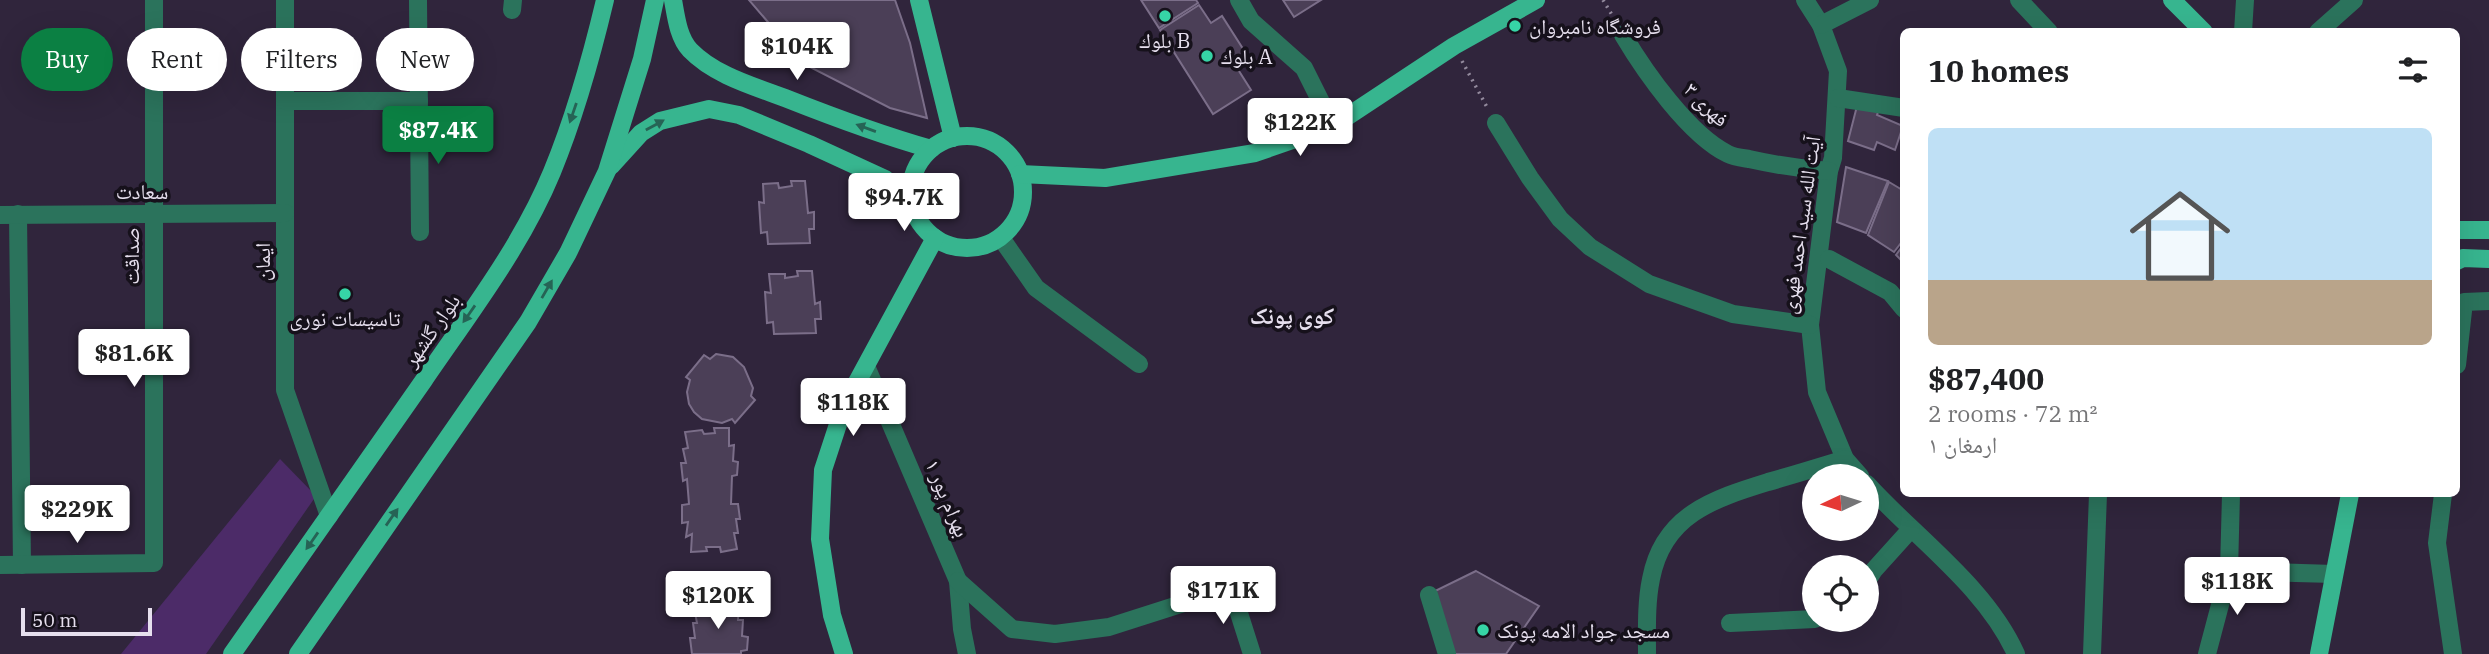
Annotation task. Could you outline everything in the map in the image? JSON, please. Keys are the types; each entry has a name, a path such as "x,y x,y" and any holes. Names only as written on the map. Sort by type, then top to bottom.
{"main road":[{"name":"بلوار گلشهر","path":"232,654 483,295 525,226 551,173 574,110 591,61 605,0"},
{"path":"298,654 528,322 568,253 607,172 642,59 655,0"},
{"path":"673,0 682,38 689,49 712,66 739,80 815,110 931,149"},
{"path":"919,0 953,138"},
{"path":"1020,174 1105,177 1255,153 1333,126 1454,46 1536,0"},
{"path":"2172,0 2200,28"},
{"path":"607,172 641,133 660,121 709,109 739,115 885,178 912,201"},
{"path":"967,136 994,142 1014,161 1020,174 1023,197 1016,220 1001,237 975,248 947,245 935,238 916,216 912,201 911,187 915,173 931,149 953,138 967,136"},
{"path":"2460,230 2489,230"},
{"path":"844,654 832,615 820,539 823,470 844,406 935,238"},
{"path":"2460,260 2489,258"},
{"path":"2319,654 2349,497"}],"street":[{"path":"153,214 154,0"},
{"name":"ایمان","path":"285,0 285,390 329,516"},
{"path":"418,0 419,232"},
{"path":"1238,0 1251,21 1304,68 1333,126"},
{"name":"آیت الله سید احمد فهری","path":"1805,0 1821,25 1839,71 1833,158 1810,325 1817,392 1849,464"},
{"path":"1821,25 1870,0"},
{"path":"2019,0 2045,28"},
{"path":"2243,28 2245,0"},
{"path":"2322,28 2354,0"},
{"name":"فهری ۳","path":"1623,34 1640,63 1671,102 1700,133 1729,155 1784,167 1829,172"},
{"path":"1838,98 1900,107"},
{"path":"285,102 419,101"},
{"path":"1496,123 1560,219 1590,247 1649,284 1732,314 1810,325"},
{"name":"سعادت","path":"9,215 285,213"},
{"name":"صداقت","path":"0,565 154,564 153,214"},
{"path":"9,215 22,565"},
{"path":"1001,237 1036,288 1139,364"},
{"path":"1829,259 1890,292 1900,304"},
{"path":"2460,338 2464,302 2489,301"},
{"name":"بهرام پور ۱","path":"866,366 958,581 967,654"},
{"path":"1647,654 1651,577 1660,551 1676,528 1697,509 1722,496 1845,459"},
{"path":"1880,497 1977,594 2006,632 2016,654"},
{"path":"2092,654 2098,497"},
{"path":"2207,654 2229,571 2231,497"},
{"path":"2442,497 2437,543 2454,654"},
{"path":"1879,563 1911,528"},
{"path":"2229,571 2334,574"},
{"path":"958,581 1012,629 1055,634 1109,628 1231,588 1252,654"},
{"path":"1429,595 1447,654"},
{"path":"1730,623 1802,620"}],"path":[{"path":"1603,0 1623,34"},
{"path":"1454,46 1496,123"}],"shaded area":[{"path":"280,459 316,496 206,654 121,654"}],"building":[{"path":"749,0 895,0 910,43 927,118 890,108 804,64"},
{"name":"بلوك B","path":"1141,0 1196,0 1198,3 1159,28"},
{"path":"1283,0 1321,0 1294,17"},
{"name":"بلوك A","path":"1199,5 1211,23 1222,16 1245,52 1232,60 1251,90 1213,114 1160,30"},
{"path":"1857,106 1878,112 1877,115 1900,125 1895,150 1877,142 1874,150 1848,141"},
{"path":"1846,167 1888,181 1866,233 1837,222"},
{"path":"791,181 805,181 808,213 814,212 814,229 809,229 810,243 768,244 767,232 761,233 759,202 764,203 763,184 778,183 779,188 792,186"},
{"path":"1889,182 1900,189 1900,244 1894,252 1868,235"},
{"path":"797,271 812,271 815,304 820,302 821,319 815,319 816,333 774,334 773,322 767,323 765,292 771,293 769,274 785,274 785,278 798,276"},
{"path":"716,354 733,357 744,367 753,388 751,396 755,400 735,423 732,419 722,423 702,419 689,404 687,392 690,380 686,377 704,355 710,359"},
{"path":"714,428 729,428 729,446 734,445 733,461 738,462 737,475 732,476 731,504 738,504 740,519 736,519 738,533 734,533 737,549 721,552 720,547 706,547 707,551 691,552 692,534 686,537 688,522 682,523 682,505 689,504 687,479 683,481 681,463 686,463 683,449 688,448 685,432 702,430 704,434 715,433"},
{"name":"مسجد جواد الامه پونک","path":"1476,571 1539,606 1506,654 1450,654 1433,592"},
{"path":"723,603 739,603 738,620 743,620 742,636 748,637 747,650 741,651 741,654 692,654 690,638 695,638 693,623 697,623 694,607 711,605 713,609 724,608"}],"place":[{"name":"بلوك B","path":"1165,16"},
{"name":"فروشگاه نامبروان","path":"1515,26"},
{"name":"بلوك A","path":"1207,56"},
{"name":"تاسیسات نوری","path":"345,294"},
{"name":"مسجد جواد الامه پونک","path":"1483,630"}],"district":[{"name":"کوی پونک","path":"1292,315"}]}
